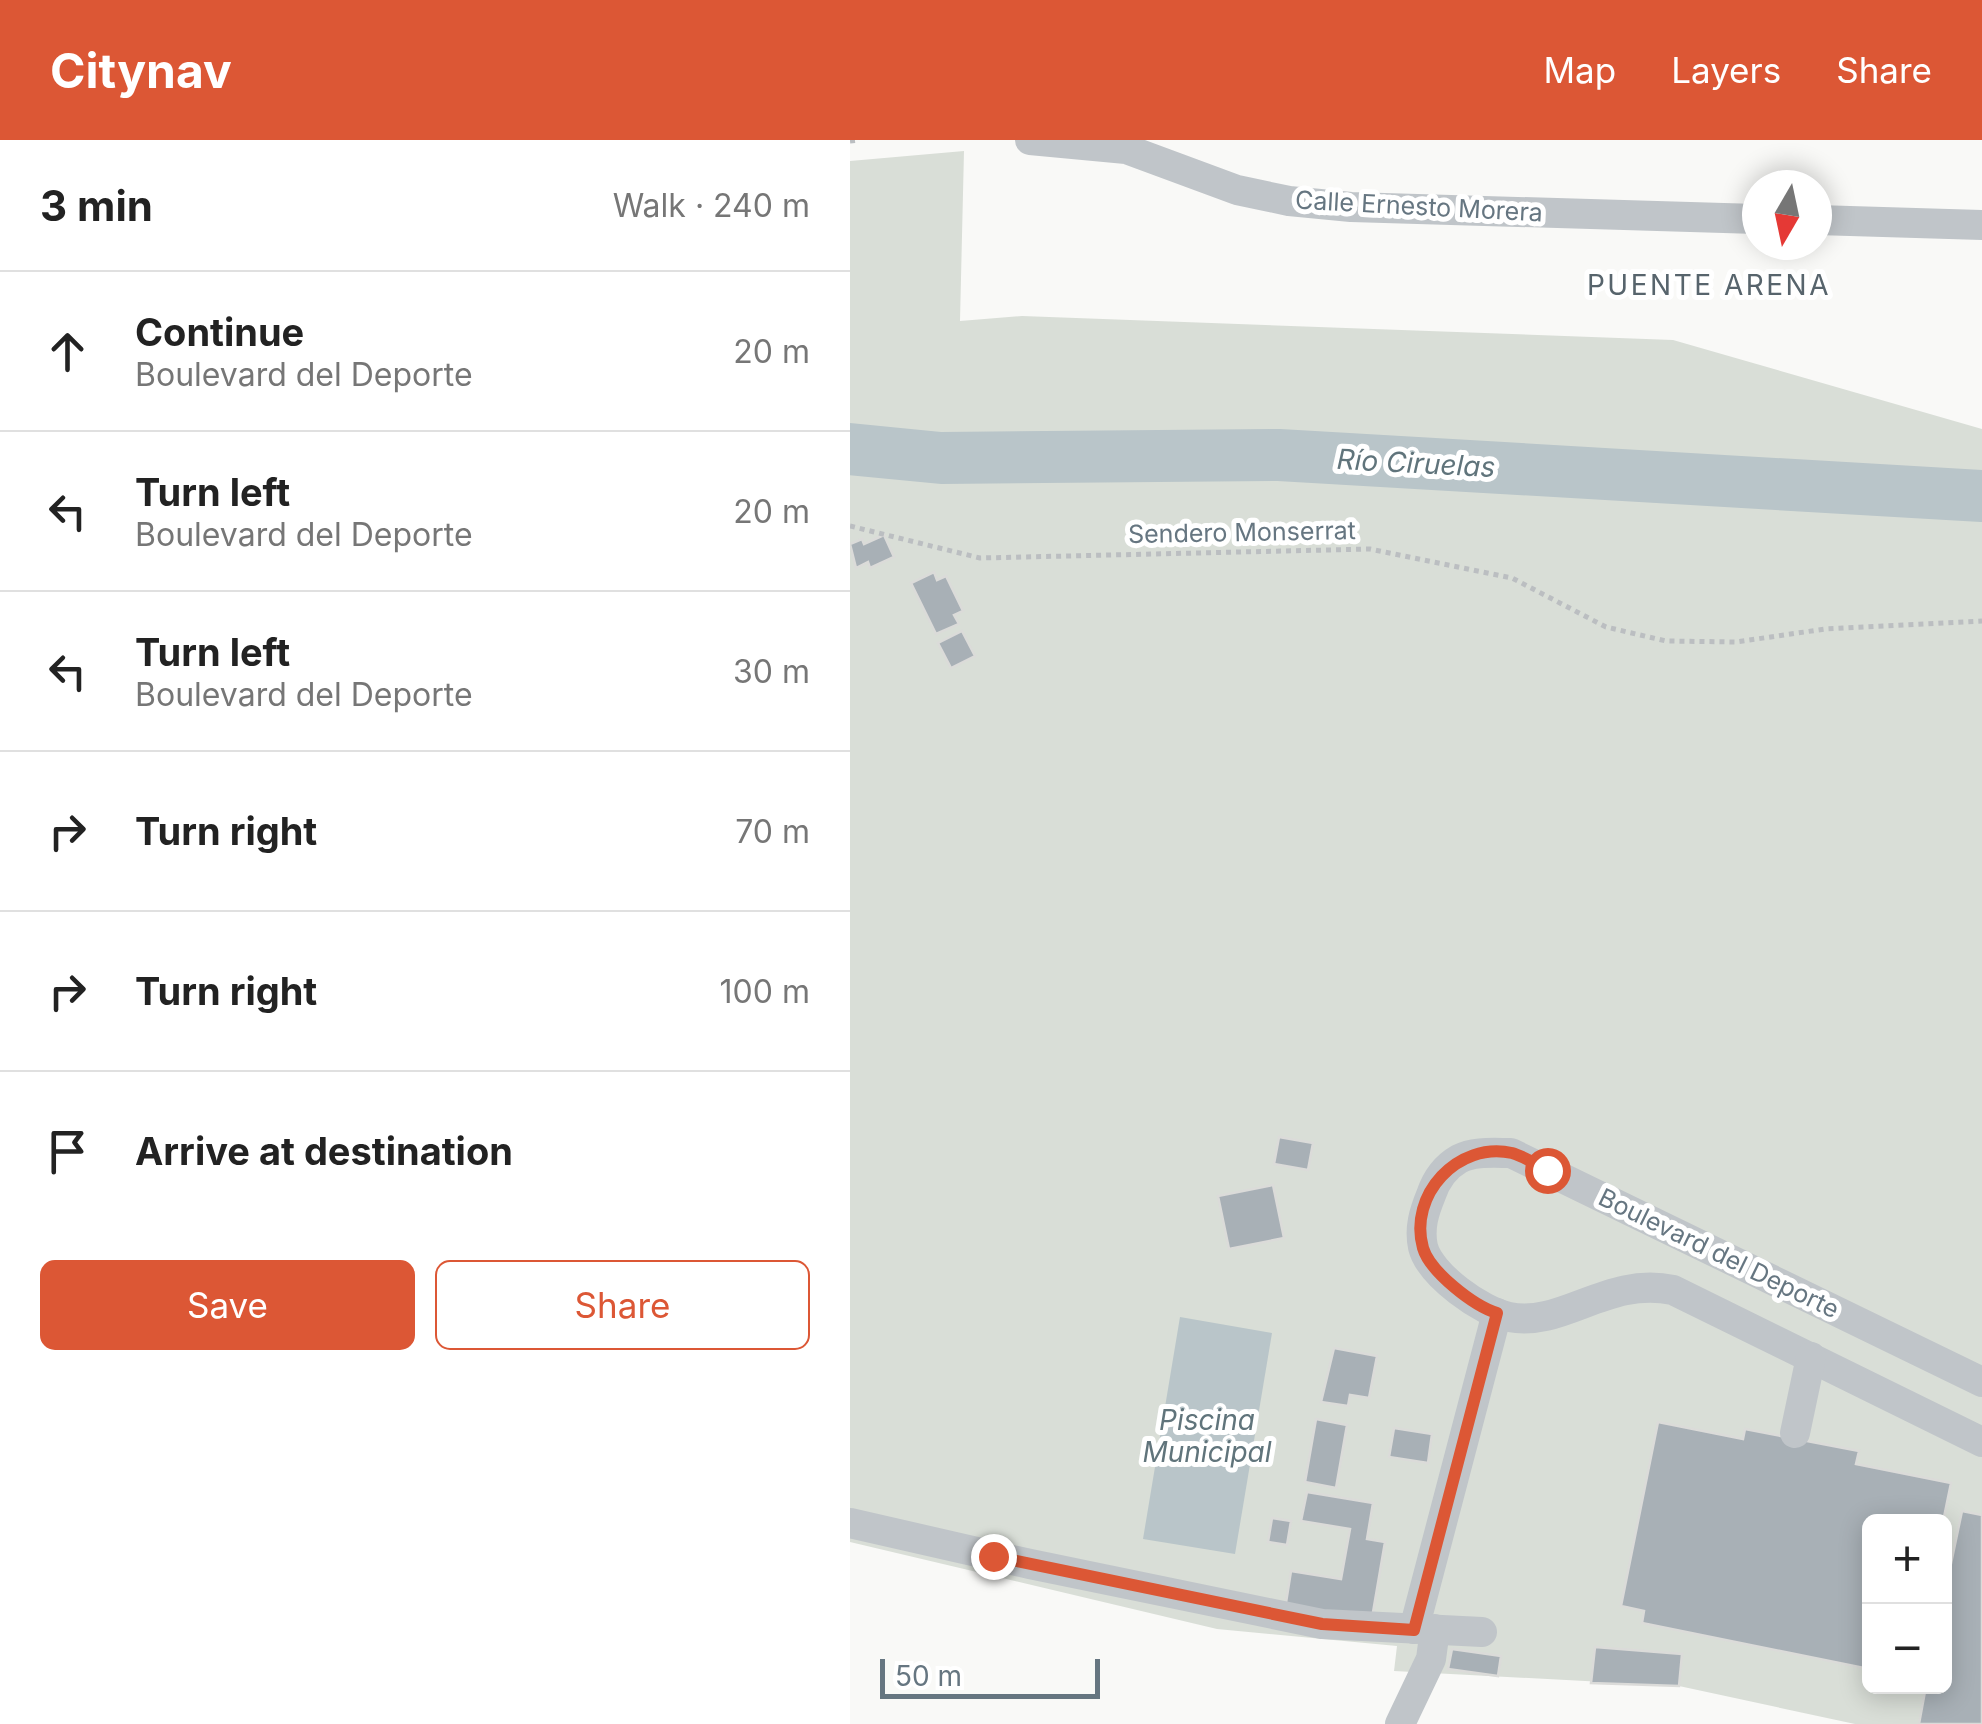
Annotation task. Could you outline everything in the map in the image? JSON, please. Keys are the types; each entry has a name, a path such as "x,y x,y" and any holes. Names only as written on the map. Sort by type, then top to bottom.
{"street":[{"name":"Calle Ernesto Morera","path":"1030,140 1126,149 1237,190 1289,201 1351,207 1742,219"},
{"path":"1832,220 1982,225"},
{"name":"Boulevard del Deporte","path":"1982,1382 1512,1153 1480,1153 1458,1159 1438,1178 1422,1216 1423,1250 1443,1277 1467,1297 1497,1313 1510,1318 1538,1318 1618,1290 1648,1285 1673,1290 1982,1442"},
{"path":"1400,1724 1431,1659 1424,1629 1497,1313"},
{"path":"1795,1433 1811,1357"},
{"path":"850,1523 1322,1624 1482,1632"}],"path":[{"path":"850,141 859,140"},
{"name":"Sendero Monserrat","path":"850,526 980,558 1370,549 1512,578 1606,627 1666,642 1736,642 1825,629 1982,622"}],"shaded area":[{"path":"964,151 960,321 1022,316 1673,340 1982,429 1982,1724 1855,1724 1679,1686 1394,1671 1397,1646 1217,1629 850,1542 850,161"}],"water":[{"name":"Piscina Municipal","path":"1180,1317 1272,1333 1235,1554 1143,1539"}],"building":[{"path":"884,535 894,557 870,568 868,562 856,568 850,544 862,539 864,544"},
{"path":"934,572 937,580 946,576 963,611 954,615 959,624 936,634 911,583"},
{"path":"962,631 975,656 951,668 938,643"},
{"path":"1279,1137 1313,1143 1308,1170 1274,1164"},
{"path":"1273,1185 1284,1238 1229,1249 1218,1196"},
{"path":"1334,1348 1377,1356 1369,1398 1350,1395 1348,1406 1321,1402"},
{"path":"1316,1419 1347,1425 1336,1488 1305,1482"},
{"path":"1658,1422 1743,1439 1745,1429 1859,1451 1856,1464 1951,1483 1945,1514 1862,1514 1862,1668 1642,1623 1644,1611 1621,1606"},
{"path":"1394,1428 1432,1434 1428,1463 1389,1457"},
{"path":"1307,1492 1373,1503 1367,1539 1385,1542 1371,1624 1285,1609 1291,1571 1341,1579 1350,1529 1301,1521"},
{"path":"1962,1511 1982,1515 1982,1724 1919,1724 1925,1694 1952,1694 1952,1559"},
{"path":"1272,1518 1291,1521 1287,1545 1268,1542"},
{"path":"1595,1647 1682,1654 1679,1686 1591,1683"},
{"path":"1452,1649 1501,1656 1498,1676 1448,1669"}],"waterway":[{"name":"Río Ciruelas","path":"850,449 941,458 1279,455 1982,496"}],"district":[{"name":"PUENTE ARENA","path":"1709,285"}],"route":[{"path":"993,1556 1322,1624 1414,1630 1497,1313 1467,1297 1443,1277 1423,1250 1422,1216 1438,1178 1458,1159 1480,1153 1512,1153 1547,1170"}]}
